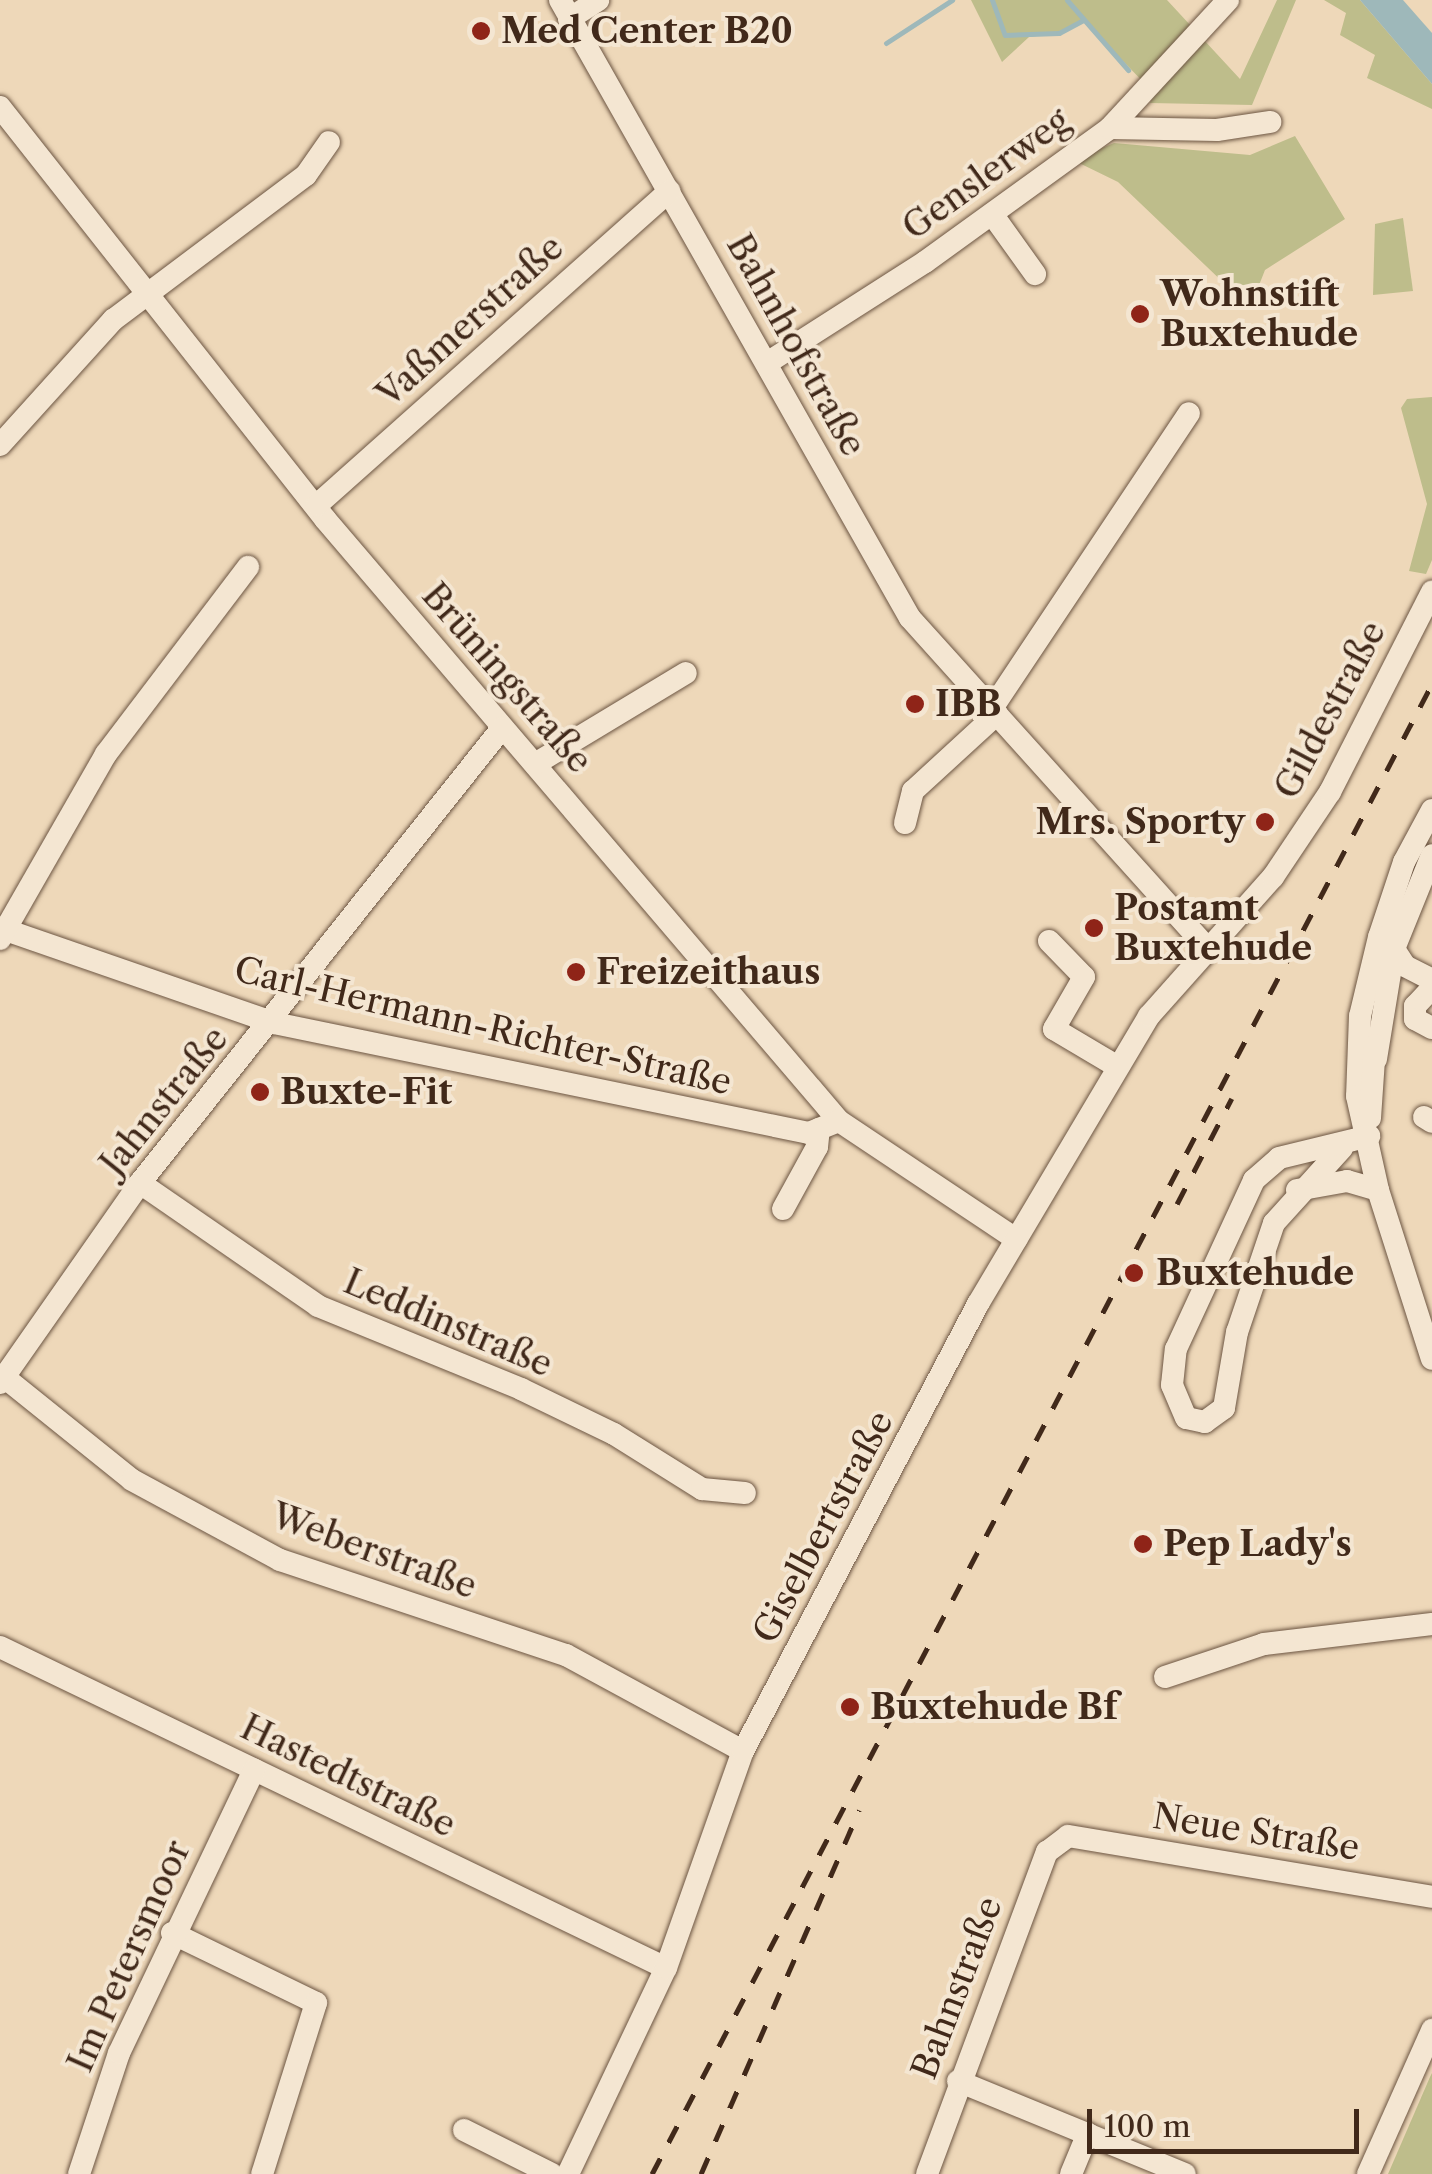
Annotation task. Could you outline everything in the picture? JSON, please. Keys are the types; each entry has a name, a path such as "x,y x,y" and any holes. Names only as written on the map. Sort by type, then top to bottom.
{"street":[{"path":"565,9 598,0"},
{"path":"1110,128 1219,3"},
{"name":"Bahnhofstraße","path":"565,9 910,618 1206,947"},
{"name":"Brüningstraße","path":"0,107 317,505 535,764 829,1125 1016,1239"},
{"name":"Genslerweg","path":"767,364 992,214 1110,128 1217,130 1270,122"},
{"path":"0,445 27,408 148,289 306,175 330,142"},
{"name":"Vaßmerstraße","path":"317,505 670,190"},
{"path":"992,214 1034,274"},
{"path":"905,823 914,791 995,710 1189,414"},
{"path":"2,932 106,754 248,567"},
{"name":"Gildestraße","path":"1206,947 1274,877 1330,792 1432,592"},
{"path":"535,764 686,673"},
{"name":"Jahnstraße","path":"2,1380 140,1183 274,1023 502,728"},
{"path":"1432,810 1404,862 1358,1052 1357,1096 1378,1190 1432,1360"},
{"path":"1369,1136 1384,953 1432,854"},
{"name":"Carl-Hermann-Richter-Straße","path":"2,932 274,1023 809,1133 829,1125"},
{"path":"1049,941 1084,977 1054,1029 1118,1067"},
{"name":"Giselbertstraße","path":"568,2174 666,1968 743,1751 1016,1239 1149,1016 1206,947"},
{"path":"1384,953 1432,980"},
{"path":"1432,988 1415,1006 1415,1019 1432,1028"},
{"path":"783,1208 829,1125"},
{"path":"1342,1148 1297,1190 1274,1223 1238,1332 1224,1408 1205,1422 1186,1418 1172,1385 1180,1335 1254,1180 1281,1158 1342,1148 1369,1136"},
{"path":"1281,1158 1292,1164 1297,1190"},
{"path":"1297,1190 1347,1181 1378,1190"},
{"name":"Leddinstraße","path":"140,1183 318,1306 582,1418 702,1490 745,1494"},
{"name":"Weberstraße","path":"2,1380 132,1480 264,1552 566,1655 743,1751"},
{"path":"1164,1677 1264,1644 1432,1624"},
{"name":"Hastedtstraße","path":"0,1647 666,1968"},
{"name":"Im Petersmoor","path":"79,2174 119,2054 172,1933 254,1770"},
{"name":"Neue Straße","path":"1068,1836 1432,1897"},
{"name":"Bahnstraße","path":"927,2174 958,2081 1046,1852 1068,1836"},
{"path":"172,1933 316,2002 262,2174"},
{"path":"1368,2174 1432,2030"},
{"path":"958,2081 1185,2174"},
{"path":"464,2130 552,2174"},
{"path":"1071,2174 1088,2133"}],"shaded area":[{"path":"971,0 1167,0 1240,79 1277,0 1296,0 1252,105 1150,103 1154,93 1083,20 1059,33 1029,37 1002,62"},
{"path":"1324,0 1360,0 1432,84 1432,109 1367,78 1375,55 1340,35 1346,13"},
{"path":"1295,136 1345,219 1265,270 1250,308 1118,182 1073,160 1114,143 1250,155"},
{"path":"1403,218 1413,291 1373,295 1375,224"},
{"path":"1432,397 1432,560 1426,574 1409,571 1427,504 1401,408 1407,399"},
{"path":"1432,2073 1432,2174 1388,2174 1430,2077"}],"water":[{"path":"1360,0 1403,0 1432,33 1432,84"}],"waterway":[{"path":"886,43 952,0"},
{"path":"992,0 1005,35 1059,33 1083,20"},
{"path":"1067,0 1128,70"}],"railway":[{"path":"652,2174 1432,684"},
{"path":"1177,1204 1232,1098"},
{"path":"701,2174 859,1810"}],"place":[{"name":"Med Center B20","path":"481,31"},
{"name":"Wohnstift Buxtehude","path":"1140,314"},
{"name":"IBB","path":"915,704"},
{"name":"Mrs. Sporty","path":"1265,822"},
{"name":"Postamt Buxtehude","path":"1094,928"},
{"name":"Freizeithaus","path":"576,972"},
{"name":"Buxte-Fit","path":"260,1092"},
{"name":"Buxtehude","path":"1134,1273"},
{"name":"Pep Lady's","path":"1143,1544"},
{"name":"Buxtehude Bf","path":"850,1707"}]}
